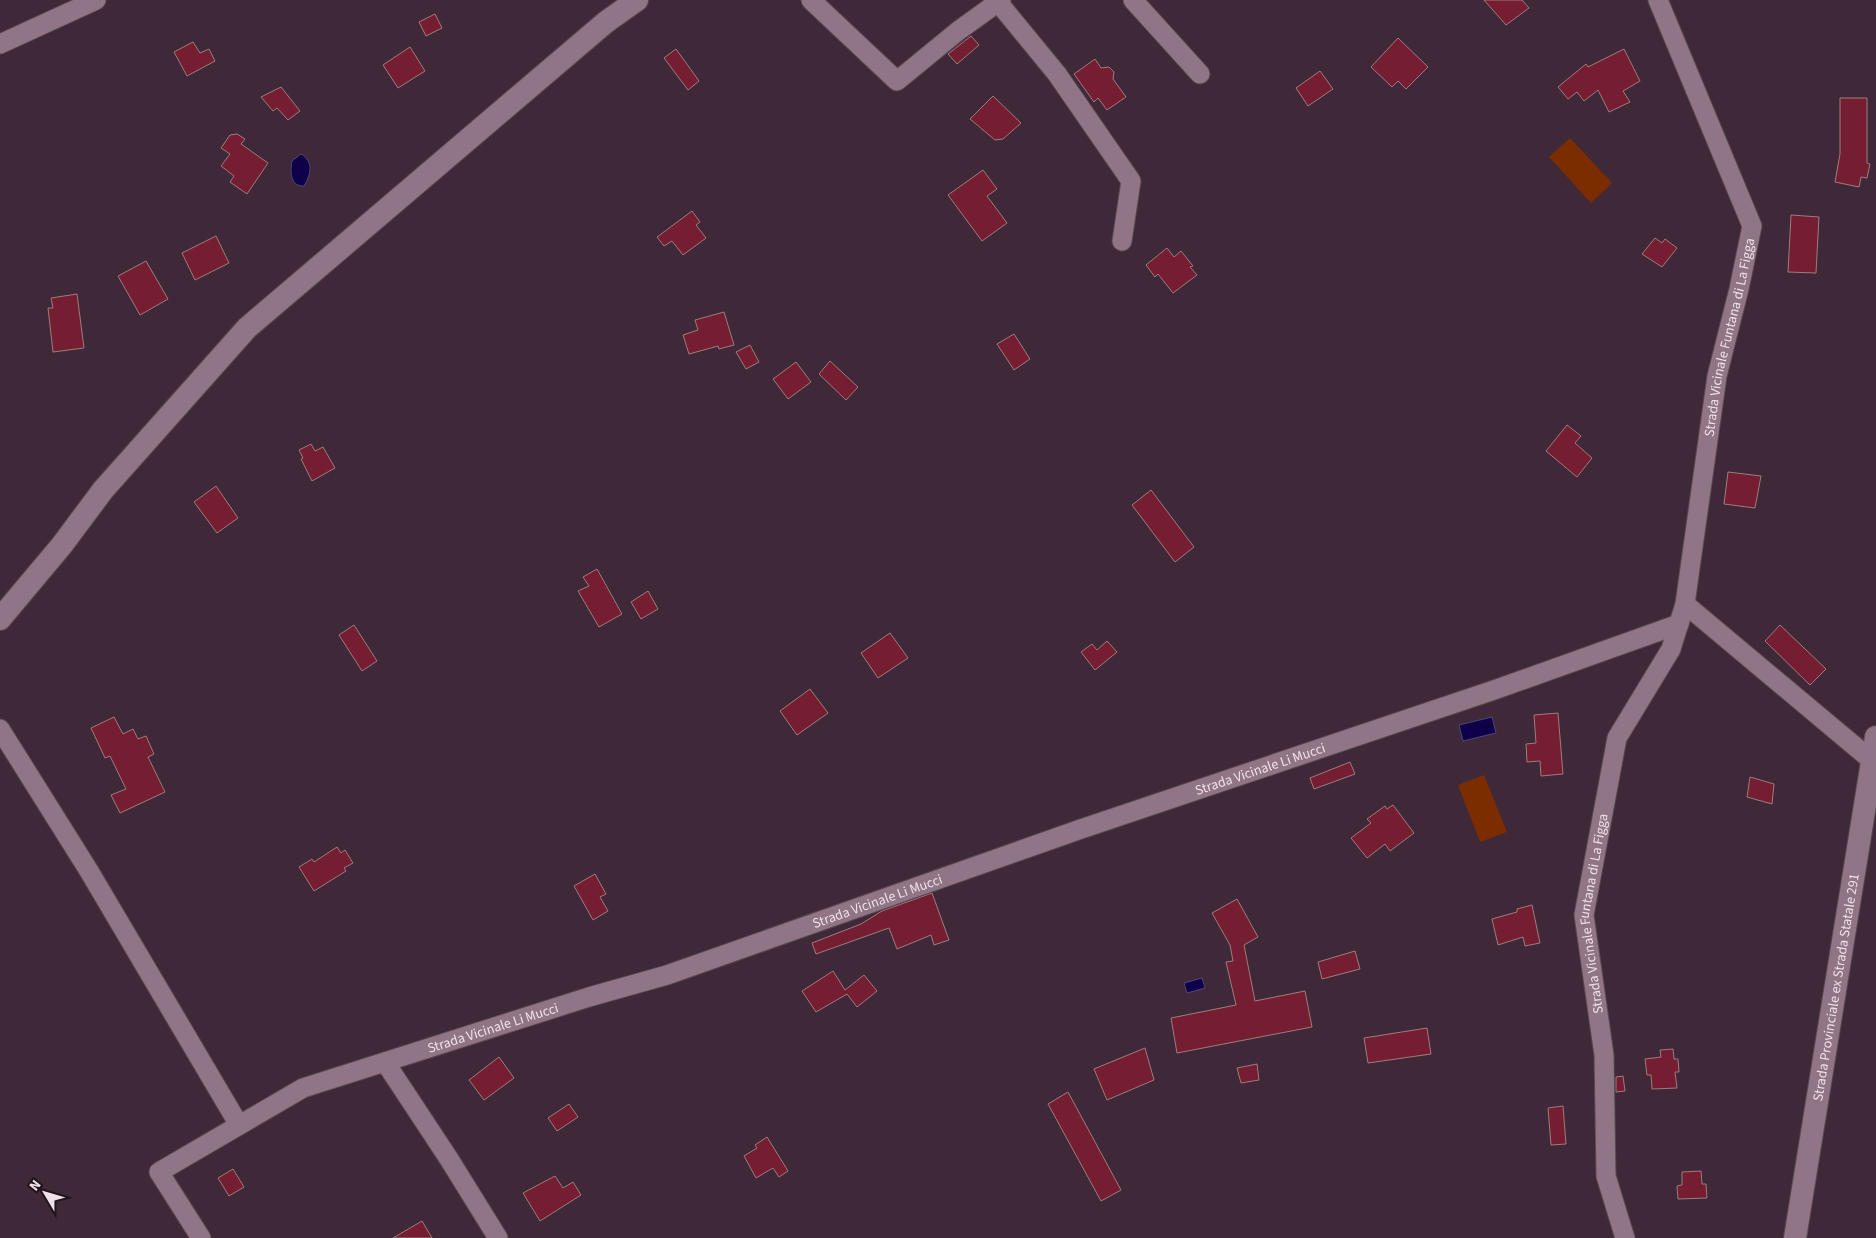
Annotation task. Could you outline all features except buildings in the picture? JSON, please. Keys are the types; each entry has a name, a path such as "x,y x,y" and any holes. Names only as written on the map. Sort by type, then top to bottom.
{"street":[{"path":"0,44 96,0"},
{"path":"0,619 62,545 103,490 247,328 606,22 636,0"},
{"path":"811,0 897,81 999,1 1057,74 1131,181 1122,241"},
{"path":"1133,0 1200,74"},
{"name":"Strada Vicinale Funtana di La Figga","path":"1625,1238 1606,1176 1604,1055 1584,915 1617,738 1671,649 1685,604 1717,376 1739,289 1752,226 1658,0"},
{"path":"1685,604 1875,762"},
{"name":"Strada Vicinale Li Mucci","path":"201,1238 159,1172 303,1088 668,975 1081,828 1485,693 1679,624"},
{"path":"0,730 89,871 239,1125"},
{"name":"Strada Provinciale ex Strada Statale 291","path":"1794,1238 1875,762 1876,737"},
{"path":"385,1062 449,1158 498,1238"}],"shaded area":[{"path":"1570,138 1612,183 1591,203 1549,157"},
{"path":"301,154 310,164 310,173 304,186 296,184 291,174 292,161"},
{"path":"1492,717 1496,733 1463,741 1459,725"},
{"path":"1484,775 1507,832 1480,842 1458,785"},
{"path":"1202,978 1205,988 1187,993 1184,983"}]}
